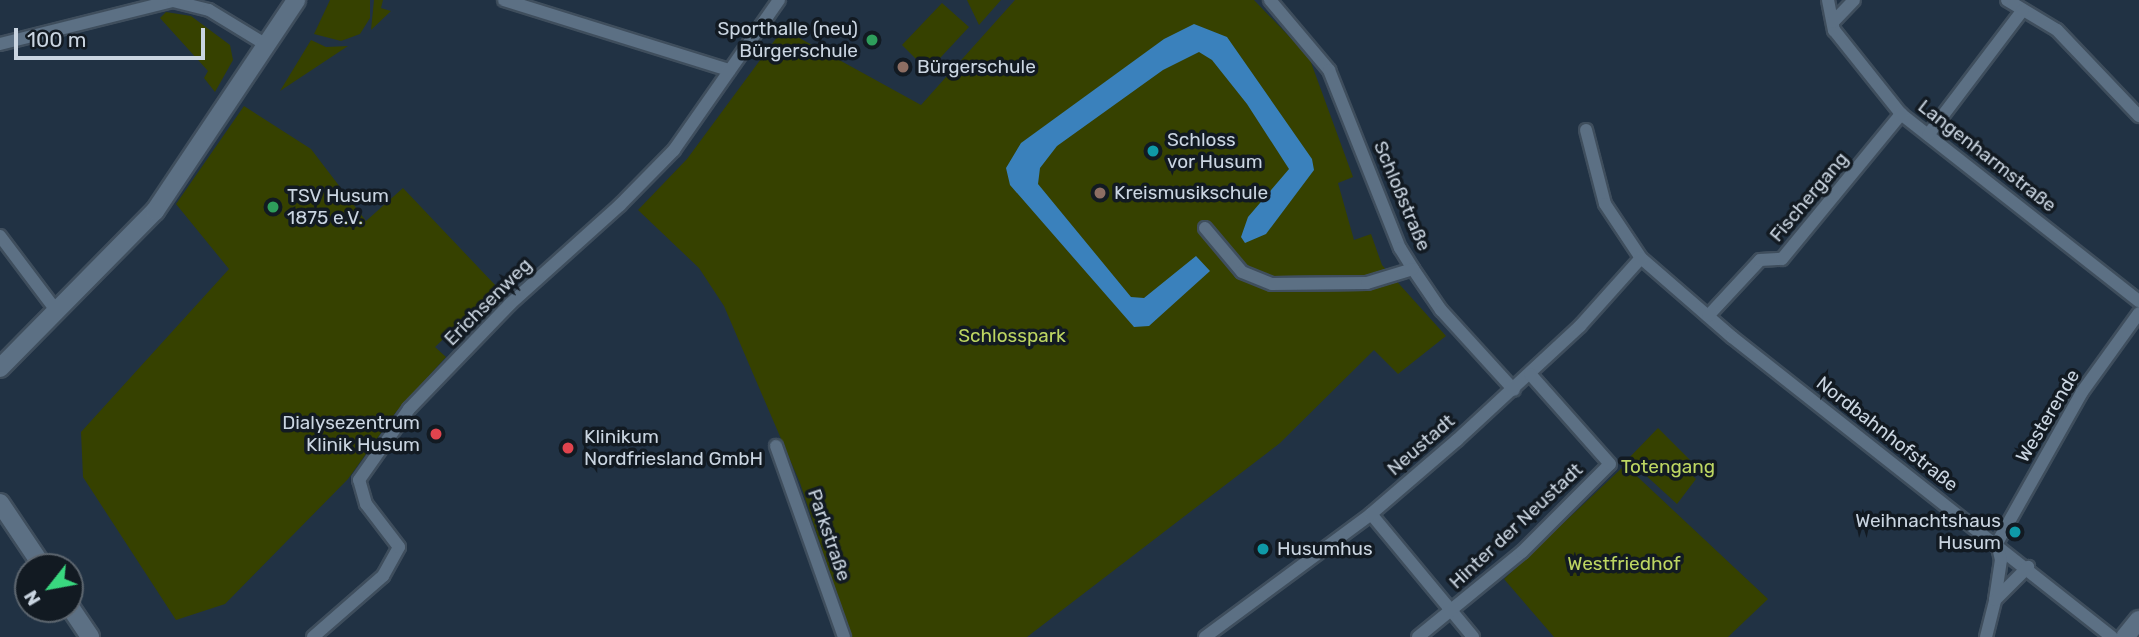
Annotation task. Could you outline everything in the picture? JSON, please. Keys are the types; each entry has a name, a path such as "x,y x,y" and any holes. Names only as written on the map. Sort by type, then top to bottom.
{"main road":[{"path":"0,368 58,313 155,211 268,46 296,0"},
{"path":"0,503 34,553"},
{"path":"2125,637 2139,620"}],"street":[{"path":"504,0 729,70"},
{"name":"Erichsenweg","path":"313,637 383,576 399,547 366,504 359,480 409,409 510,304 621,205 674,150 779,0"},
{"name":"Schloßstraße","path":"1270,0 1329,69 1400,248 1413,269 1441,310 1514,390"},
{"name":"Langenharmstraße","path":"1828,0 1834,30 1901,114 2139,301"},
{"path":"1833,22 1854,0"},
{"path":"2007,0 2057,30 2139,116"},
{"path":"0,44 138,4 173,1 196,5 268,46"},
{"path":"1928,135 2023,10"},
{"name":"Fischergang","path":"1708,316 1760,260 1783,259 1901,114"},
{"name":"Nordbahnhofstraße","path":"1586,130 1605,204 1641,258 1708,316 2028,567 2112,637"},
{"path":"1205,228 1242,272 1272,285 1367,283 1413,269"},
{"path":"0,236 58,313"},
{"name":"Neustadt","path":"1205,637 1371,514 1514,390 1641,258"},
{"name":"Westerende","path":"1997,543 2082,392 2139,313"},
{"name":"Hinter der Neustadt","path":"1418,637 1522,552 1610,464 1530,374"},
{"name":"Parkstraße","path":"776,446 844,637"},
{"path":"1371,514 1473,637"},
{"path":"1986,637 2001,560 1997,543"},
{"path":"1995,600 2028,567"}],"green space":[{"path":"330,0 370,0 370,18 360,34 341,41 314,34"},
{"path":"374,0 383,0 381,8 391,11 371,30"},
{"path":"967,0 1001,0 979,25"},
{"name":"Schlosspark","path":"1015,0 1254,0 1309,57 1353,177 1338,183 1354,240 1371,234 1382,265 1446,336 1398,374 1374,350 1280,443 1027,637 851,637 800,483 724,306 699,268 638,210 687,159 783,29 921,105"},
{"path":"942,3 969,27 928,71 902,45"},
{"path":"166,12 191,16 230,45 233,60 215,92 204,78 208,71 160,18"},
{"path":"311,40 326,47 348,46 280,91"},
{"path":"244,106 311,149 366,221 403,188 497,287 435,347 446,357 396,412 348,479 225,604 176,620 83,477 81,432 229,269 176,204"},
{"name":"Totengang","path":"1658,428 1692,462 1689,472 1696,479 1677,504 1628,459"},
{"name":"Westfriedhof","path":"1625,465 1768,599 1728,637 1554,637 1504,579"}],"water":[{"path":"1194,24 1227,37 1312,159 1314,170 1266,234 1245,243 1241,237 1248,217 1289,169 1247,104 1212,60 1199,52 1163,70 1057,146 1040,168 1038,184 1131,297 1144,298 1196,256 1210,271 1149,326 1134,327 1010,185 1006,168 1021,143 1164,39"}],"place":[{"name":"Sporthalle (neu) Bürgerschule","path":"872,40"},
{"name":"Bürgerschule","path":"903,67"},
{"name":"Schloss vor Husum","path":"1153,151"},
{"name":"Kreismusikschule","path":"1100,193"},
{"name":"TSV Husum 1875 e.V.","path":"273,207"},
{"name":"Dialysezentrum Klinik Husum","path":"436,434"},
{"name":"Klinikum Nordfriesland GmbH","path":"568,448"},
{"name":"Weihnachtshaus Husum","path":"2015,532"},
{"name":"Husumhus","path":"1263,549"}]}
